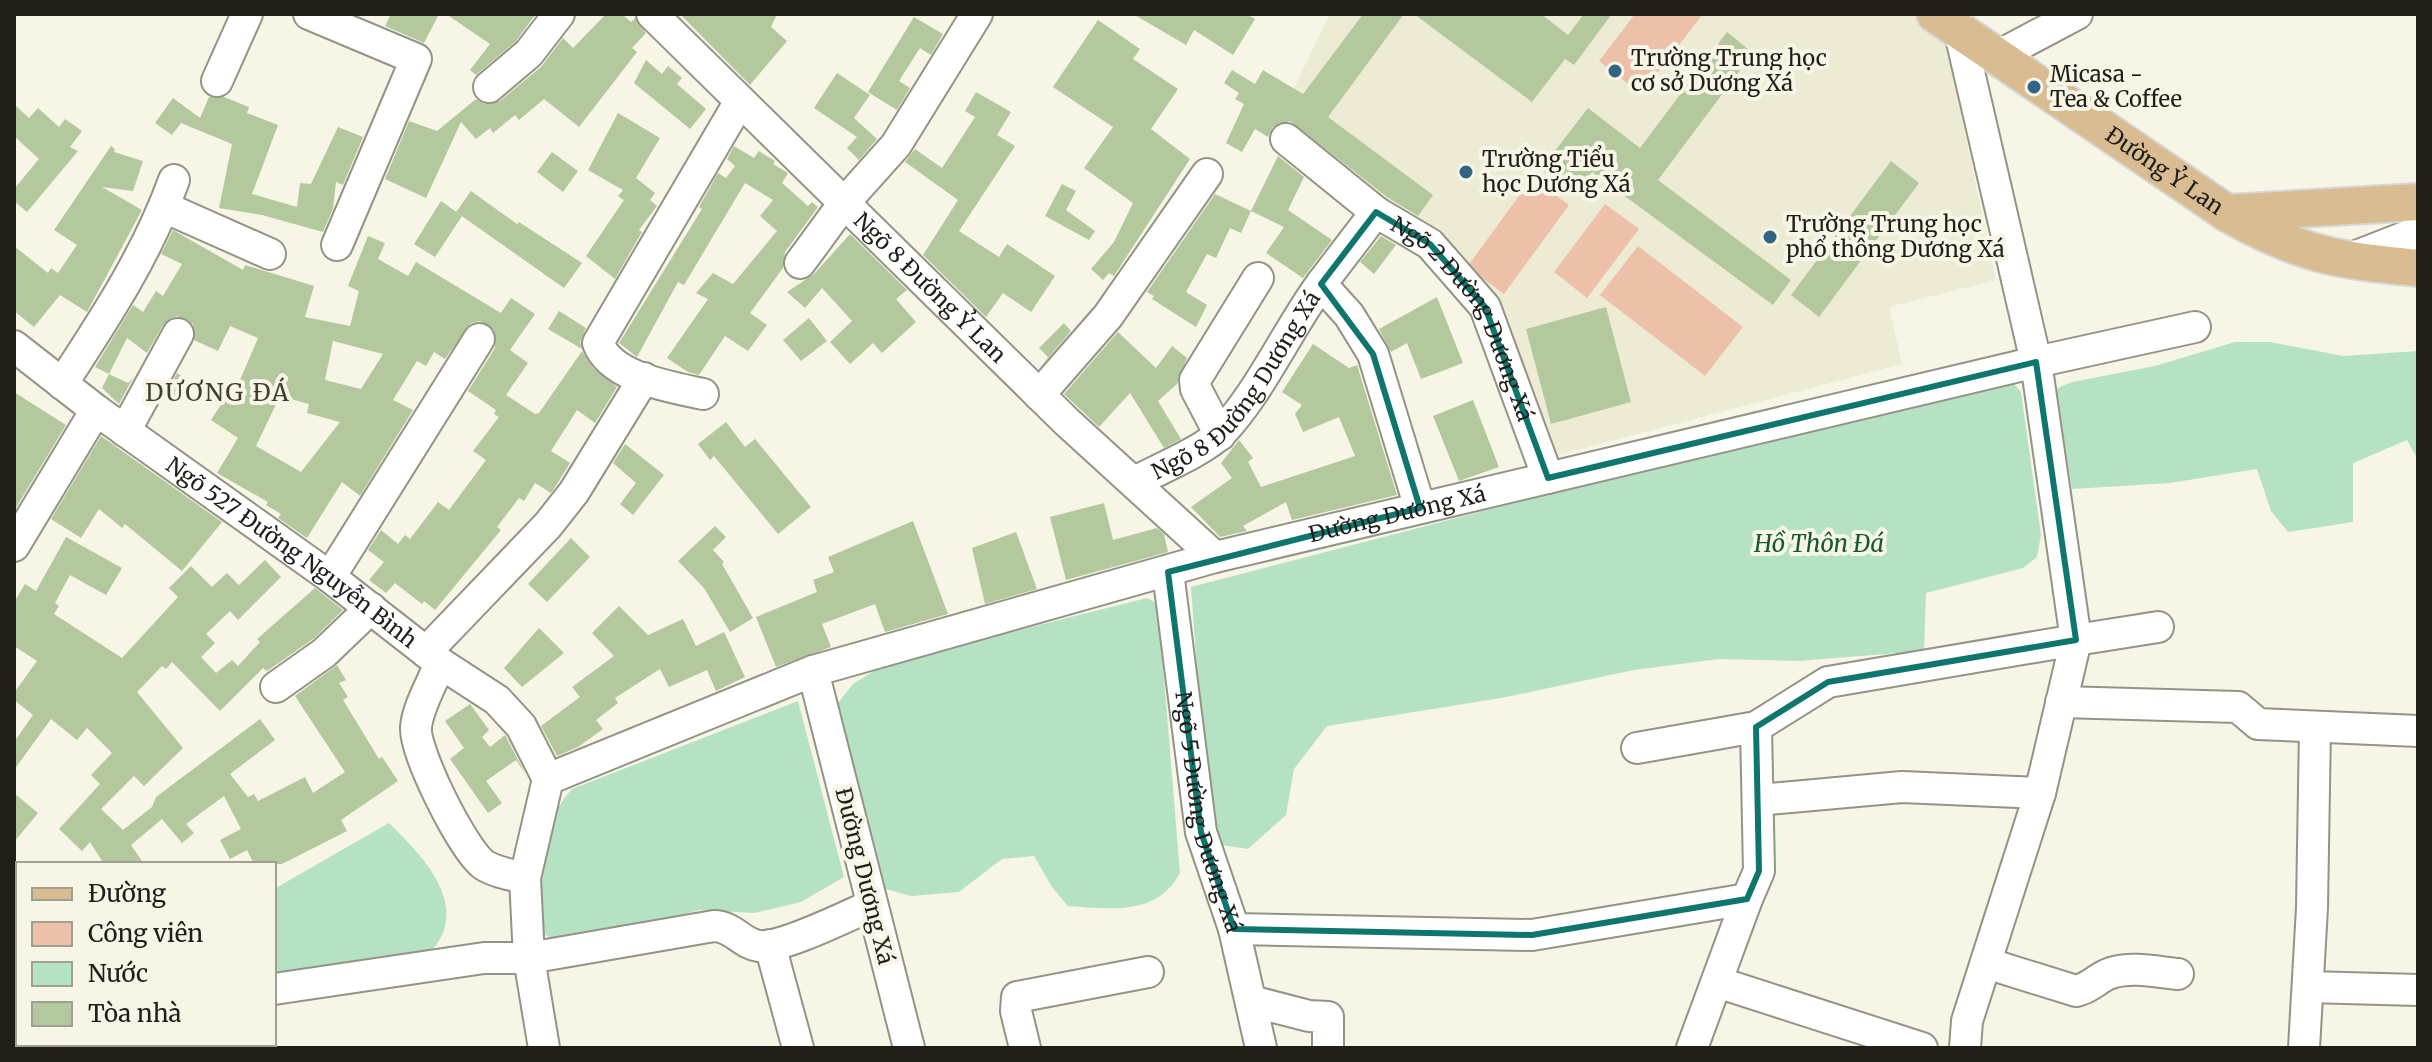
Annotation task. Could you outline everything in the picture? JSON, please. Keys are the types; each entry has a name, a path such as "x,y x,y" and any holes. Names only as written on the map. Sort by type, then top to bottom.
{"main road":[{"name":"Đường Ỷ Lan","path":"1951,21 1996,57 2227,213 2273,239 2309,253 2344,261 2418,268"},
{"path":"2227,213 2418,202"}],"street":[{"path":"217,81 247,14"},
{"path":"309,14 416,59 337,245"},
{"path":"489,87 529,53 559,14"},
{"path":"800,263 844,203 896,145 977,14"},
{"path":"1996,57 2077,14"},
{"name":"Ngõ 8 Đường Ỷ Lan","path":"656,16 1039,395 1215,557"},
{"path":"1951,21 1988,190 2036,362 2076,640 2040,793 1967,1021 1965,1048"},
{"path":"703,394 644,378 602,354 598,343 740,101"},
{"path":"1286,139 1376,212"},
{"path":"1039,395 1108,316 1207,174"},
{"path":"62,384 130,277 169,194 270,254"},
{"name":"Ngõ 2 Đường Dương Xá","path":"1321,284 1376,212 1430,244 1485,307 1548,478"},
{"path":"2344,261 2418,232"},
{"path":"1220,435 1196,389 1195,380 1258,278"},
{"name":"Ngõ 8 Đường Dương Xá","path":"1135,482 1220,435 1258,383 1291,324 1321,284 1349,315 1373,354 1420,508"},
{"name":"Đường Dương Xá","path":"909,1048 813,671 1215,557 2195,327"},
{"path":"125,431 178,334"},
{"path":"330,577 479,339"},
{"name":"Ngõ 527 Đường Nguyễn Bình","path":"14,346 96,410 330,577 433,657 497,700 521,726 548,779"},
{"path":"525,878 491,868 473,854 430,774 416,737 416,724 433,657 574,492 644,378"},
{"path":"14,546 96,410"},
{"name":"Ngõ 5 Đường Dương Xá","path":"1168,572 1201,832 1234,929 1261,1048"},
{"path":"276,687 324,653 371,608"},
{"path":"1637,748 1756,727 1828,682 2158,627"},
{"path":"544,1048 529,958 525,878 548,779 813,671"},
{"path":"2061,702 2238,707 2258,724 2418,731"},
{"path":"1692,1048 1759,871 1756,727"},
{"path":"2304,1048 2315,727"},
{"path":"1758,800 1902,787 2040,793"},
{"path":"1234,929 1532,935 1747,899"},
{"path":"276,989 484,958 529,958 714,926 724,926 760,946 770,945 871,902"},
{"path":"770,945 798,1048"},
{"path":"1986,963 2076,991 2090,988 2110,973 2134,970 2178,974"},
{"path":"1025,1048 1016,1011 1017,997 1148,972"},
{"path":"1717,982 1922,1048"},
{"path":"2308,987 2418,990"},
{"path":"1251,1001 1309,1016 1328,1017 1328,1048"}],"highlighted area":[{"path":"1376,212 1430,244 1485,307 1548,478 2036,362 2076,640 1828,682 1756,727 1759,871 1747,899 1532,935 1234,929 1201,832 1168,572 1420,508 1373,354 1321,284"}],"shaded area":[{"name":"Trường Trung học phổ thông Dương Xá","path":"1330,14 1911,14 1946,41 1996,280 1889,307 1902,364 1551,457 1499,309 1275,127"}],"green space":[{"path":"1635,14 1703,14 1641,94 1599,61"},
{"path":"1532,178 1569,205 1504,294 1467,267"},
{"path":"1605,204 1639,229 1587,298 1554,272"},
{"path":"1638,246 1743,327 1705,376 1600,295"}],"water":[{"path":"2235,342 2270,342 2343,356 2418,351 2418,460 2407,440 2353,463 2353,522 2288,532 2271,511 2257,469 2170,483 2072,489 2055,389 2072,382 2155,366"},
{"name":"Hồ Thôn Đá","path":"1999,377 2011,380 2021,392 2041,535 2037,557 2023,568 1926,593 1924,651 1797,661 1719,659 1634,670 1501,698 1327,726 1294,769 1286,815 1248,849 1221,845 1207,810 1191,587"},
{"path":"1147,598 1158,604 1180,873 1170,887 1159,897 1132,907 1068,906 1052,887 1034,856 1002,859 959,892 911,896 886,889 838,703 853,684 887,663"},
{"path":"798,701 844,877 801,902 754,913 700,910 613,932 556,939 539,933 537,896 540,857 552,820 572,789"},
{"path":"389,823 421,857 439,885 445,900 444,930 428,957 276,979 276,888"},
{"path":"14,1019 16,1046 144,1046 14,1048"}],"building":[{"path":"391,14 439,14 424,43 385,26"},
{"path":"446,14 536,14 516,41 476,75 470,70 490,44"},
{"path":"606,14 622,14 631,22 635,18 646,33 632,48 637,52 579,127 544,99 519,120 515,115 493,133 490,128 476,139 461,122 426,198 385,179 409,121 437,131 476,99 484,104 500,101 541,67 563,38 573,48"},
{"path":"680,14 777,14 771,27 787,41 750,85"},
{"path":"1133,14 1246,14 1255,19 1233,55 1194,30 1186,45"},
{"path":"1363,14 1404,14 1328,117 1433,195 1418,216 1387,197 1290,121 1273,127 1268,137 1255,129 1242,152 1226,143 1244,104 1235,99 1239,93 1224,83 1232,70 1255,84 1263,70 1303,94"},
{"path":"1414,14 1541,14 1568,35 1584,14 1612,14 1574,65 1565,59 1532,102"},
{"path":"914,17 943,34 931,55 920,48 899,81 910,88 897,110 868,92"},
{"path":"1098,20 1140,49 1133,59 1178,89 1151,129 1190,159 1114,276 1109,273 1103,280 1091,269 1114,242 1133,203 1084,168 1113,127 1053,87"},
{"path":"1727,32 1753,53 1658,180 1791,280 1773,305 1592,172 1574,194 1541,169 1588,108 1640,148"},
{"path":"646,60 662,74 668,66 682,78 677,84 706,109 690,129 634,83"},
{"path":"837,73 870,95 854,118 877,139 859,160 847,148 857,137 814,108"},
{"path":"976,92 1011,112 997,135 1015,146 959,231 999,257 1007,244 1055,276 1031,312 1003,293 986,317 923,255 958,200 905,162 915,149 942,168 975,117 965,111"},
{"path":"209,97 224,97 249,107 247,113 278,125 252,194 297,207 300,183 311,184 338,127 363,137 343,185 336,182 333,209 323,232 262,215 219,208 232,144 181,123 172,135 155,123 173,98 200,118"},
{"path":"14,104 29,118 38,108 59,127 65,119 82,131 70,147 78,151 27,212 14,201 14,189 39,159 14,136"},
{"path":"618,113 660,138 636,178 655,193 650,200 657,206 639,230 642,232 615,279 586,256 624,200 618,196 623,190 588,170"},
{"path":"111,146 114,152 143,161 133,191 102,187 142,210 87,312 60,295 34,327 14,311 14,246 48,273 51,268 58,273 77,245 54,230"},
{"path":"734,146 754,158 759,151 775,161 773,164 788,173 782,183 808,206 812,202 818,207 785,252 783,268 750,313 767,325 748,351 725,336 699,375 688,372 667,358 708,299 696,293 713,273 733,284 777,231 760,216 773,200 745,183 684,285 678,282 637,357 619,343 702,209 699,207 718,173 726,178 735,166 727,159"},
{"path":"552,152 578,171 563,192 537,172"},
{"path":"1278,156 1304,177 1288,210 1332,240 1303,278 1266,253 1284,227 1251,211"},
{"path":"1891,161 1919,183 1819,317 1791,295"},
{"path":"1062,184 1076,191 1066,210 1095,231 1089,240 1045,216"},
{"path":"471,191 517,224 519,222 582,263 564,288 456,212"},
{"path":"1215,194 1251,211 1241,233 1230,228 1216,258 1207,254 1186,292 1207,305 1196,327 1152,299 1154,296 1147,292"},
{"path":"441,201 462,216 435,257 414,244"},
{"path":"173,230 243,270 245,265 314,286 305,317 350,326 359,291 348,286 368,236 385,243 378,259 408,276 416,262 501,313 511,298 535,314 510,350 528,363 506,395 535,414 539,413 582,351 593,368 617,387 595,423 577,410 551,451 570,463 551,493 535,483 524,501 519,498 497,527 501,530 435,610 395,583 386,593 369,580 384,562 368,550 381,530 398,544 405,535 410,539 438,502 449,510 486,460 473,451 499,417 494,414 496,410 468,391 495,348 494,330 480,321 471,323 445,359 434,352 426,366 417,361 393,400 413,410 360,496 342,482 307,538 278,518 281,514 266,505 268,502 217,473 238,438 211,420 226,397 231,401 258,338 230,326 218,351 194,340 193,324 177,316 163,325 147,353 127,338 109,374 95,367 133,305 143,312 156,291 163,296 182,264 161,254","holes":["333,341 383,354 361,389 325,380","280,396 309,404 307,413 340,422 301,472 256,446"]},
{"path":"850,234 907,290 896,299 916,322 882,353 873,343 850,364 830,342 852,321 822,288 805,308 787,292 814,274"},
{"path":"1381,236 1396,245 1374,274 1360,262"},
{"path":"1437,297 1463,363 1421,379 1407,343 1391,352 1379,329"},
{"path":"1606,307 1631,402 1551,424 1526,329"},
{"path":"559,311 586,328 580,342 582,349 548,329"},
{"path":"809,318 827,341 801,361 783,340"},
{"path":"1064,323 1071,331 1043,364 1048,357 1039,348"},
{"path":"1118,332 1156,368 1172,346 1187,358 1177,384 1158,401 1181,439 1164,448 1130,393 1099,427 1064,394"},
{"path":"1313,344 1349,368 1357,365 1397,495 1292,520 1286,502 1243,526 1247,531 1220,537 1191,507 1232,478 1221,463 1239,440 1253,458 1248,462 1261,487 1355,456 1339,417 1303,432 1295,414 1302,405 1282,392"},
{"path":"177,373 188,380 174,402 165,396"},
{"path":"109,374 128,383 133,378 119,404 102,388"},
{"path":"14,392 66,425 14,511"},
{"path":"1473,400 1499,467 1459,481 1433,416"},
{"path":"726,422 745,447 755,439 811,507 778,534 714,456 710,460 698,444"},
{"path":"101,436 222,522 182,571 125,524 122,528 99,509 81,538 51,519"},
{"path":"625,444 664,475 633,515 620,504 636,483 613,463"},
{"path":"1104,503 1113,540 1157,528 1164,534 1168,552 1066,580 1050,517"},
{"path":"913,521 948,614 885,632 875,604 822,624 831,647 776,667 756,617 817,592 813,580 834,572 828,557"},
{"path":"715,526 726,537 713,550 724,562 722,564 753,618 730,632 704,588 678,561"},
{"path":"1016,532 1037,589 985,604 972,548"},
{"path":"66,537 122,568 106,595 70,575 55,603 59,606 54,614 122,658 178,597 169,588 191,566 212,587 227,573 239,585 265,560 281,577 238,620 230,611 206,634 215,643 201,657 216,673 232,660 238,666 260,642 257,639 315,588 343,610 313,639 267,671 263,668 220,711 172,662 166,669 162,666 137,692 183,748 144,786 134,776 101,809 123,830 152,807 156,797 260,719 275,740 230,774 248,797 254,794 258,801 305,777 313,793 345,772 295,696 337,665 346,680 339,683 348,697 343,700 379,759 382,757 398,781 341,820 347,831 282,864 253,862 247,850 230,859 220,840 241,829 224,796 186,824 194,833 182,843 162,819 131,845 143,862 103,862 90,842 82,851 59,829 100,784 91,775 112,753 87,728 77,740 51,719 14,770 14,742 33,715 14,700 14,693 37,661 14,646 14,602 25,584 36,591"},
{"path":"571,538 590,557 547,602 528,584"},
{"path":"619,606 648,635 683,619 696,646 724,632 745,677 716,691 707,670 669,687 660,669 615,698 618,703 596,720 603,729 578,747 557,756 541,726 580,697 572,687 614,656 592,633"},
{"path":"539,628 564,653 522,687 504,668"},
{"path":"470,704 489,730 482,737 490,747 505,735 525,773 516,760 486,781 502,803 488,813 450,759 464,748 445,721"},
{"path":"14,793 38,813 14,842"}],"place":[{"name":"Trường Trung học cơ sở Dương Xá","path":"1615,71"},
{"name":"Micasa - Tea & Coffee","path":"2034,87"},
{"name":"Trường Tiểu học Dương Xá","path":"1466,172"},
{"name":"Trường Trung học phổ thông Dương Xá","path":"1770,237"}],"district":[{"name":"DƯƠNG ĐÁ","path":"218,392"}]}
